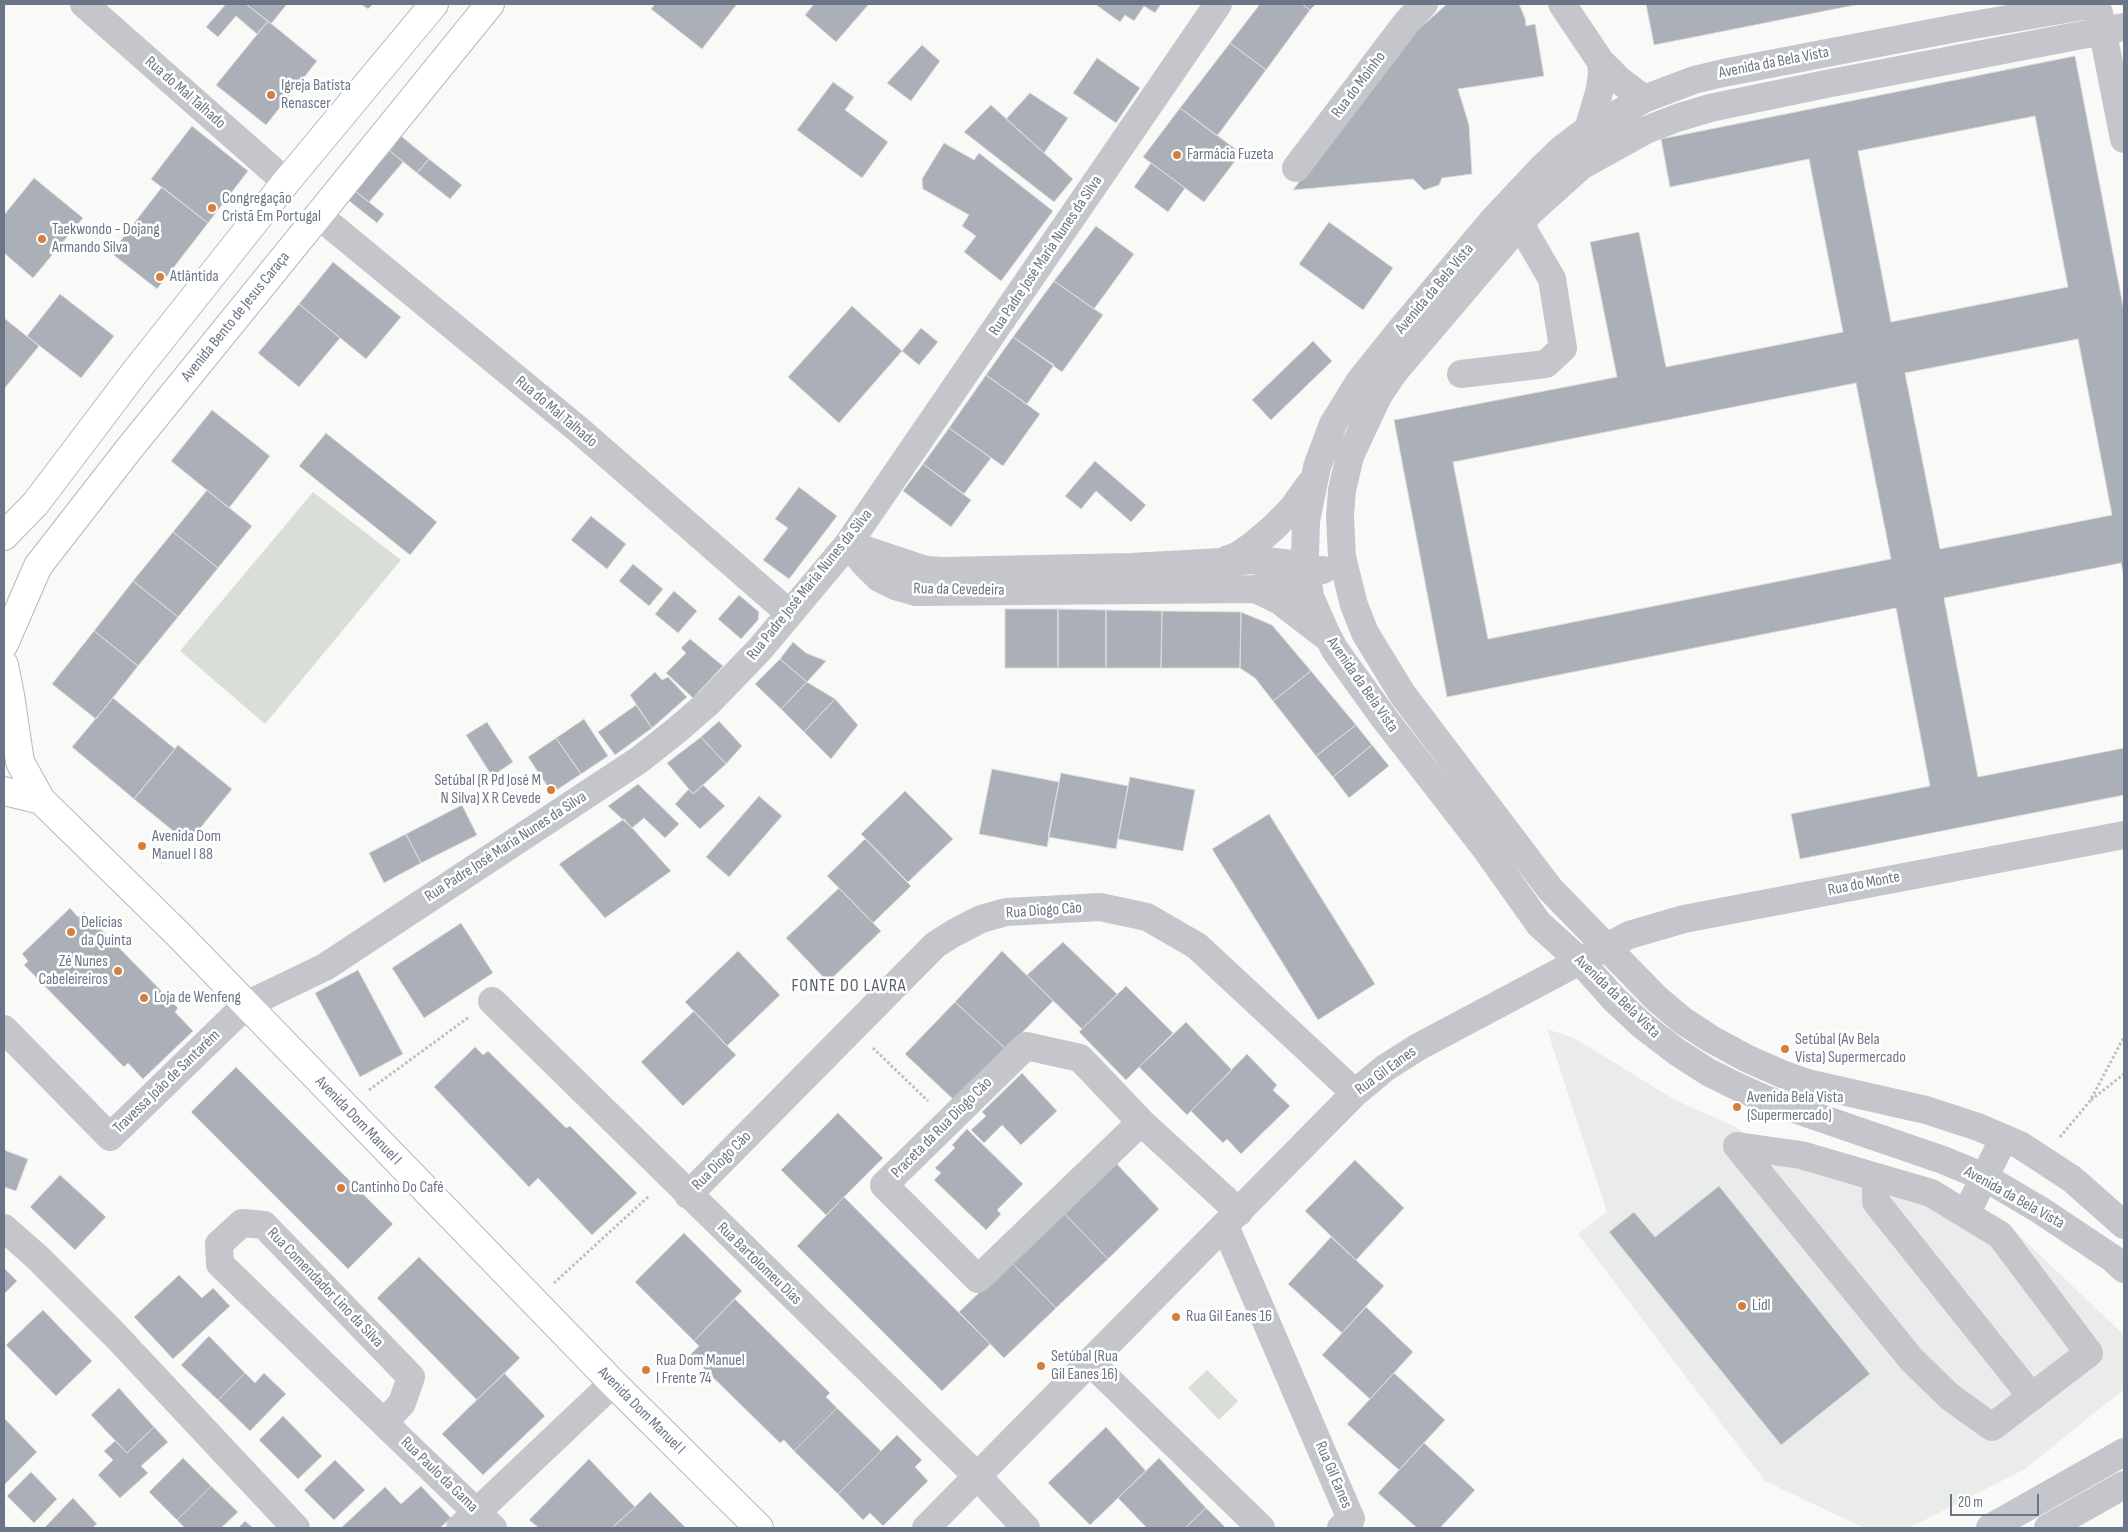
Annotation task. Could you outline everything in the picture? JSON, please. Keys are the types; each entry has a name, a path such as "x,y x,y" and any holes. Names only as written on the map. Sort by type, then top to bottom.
{"main road":[{"path":"4,536 36,503 135,372 286,182 434,4"},
{"name":"Avenida Bento de Jesus Caraça","path":"4,644 38,566 129,448 490,4"},
{"name":"Avenida Dom Manuel I","path":"4,664 20,762 41,800 186,942 344,1108 613,1383 759,1528"},
{"path":"4,730 10,695"},
{"path":"4,791 41,800"}],"street":[{"name":"Rua do Mal Talhado","path":"84,4 286,182"},
{"name":"Rua Padre José Maria Nunes da Silva","path":"246,1005 325,967 639,760 708,702 760,649 848,544 1218,4"},
{"name":"Rua do Moinho","path":"1296,168 1407,22 1424,4"},
{"path":"1562,4 1601,62 1619,80 1644,99"},
{"path":"2096,4 2114,29 2124,139"},
{"name":"Avenida da Bela Vista","path":"2096,4 1962,27 1694,80 1644,99 1588,130 1562,149 1517,194 1359,382 1333,424 1315,476 1306,521 1306,571 1310,598 1331,642 1384,718 1485,848 1539,924 1580,961 1614,999 1643,1026 1677,1052 1708,1072 1765,1099 1943,1160 1984,1177 2040,1210 2112,1258 2124,1269"},
{"name":"Avenida da Bela Vista","path":"2114,29 2060,38 1710,108 1646,130 1581,166 1557,186 1520,224 1395,370 1378,396 1350,456 1342,490 1340,516 1344,568 1349,589 1365,633 1403,695 1550,889 1656,998 1682,1020 1746,1058 1807,1083 1926,1110 1978,1127 2004,1138 2043,1159 2098,1200 2124,1225"},
{"path":"1588,130 1600,89 1601,62"},
{"name":"Rua do Mal Talhado","path":"318,215 579,430 789,613"},
{"path":"1461,374 1546,364 1563,348 1552,279 1520,224"},
{"name":"Rua da Cevedeira","path":"1222,561 1237,556 1272,529 1292,509 1315,476"},
{"name":"Rua da Cevedeira","path":"848,544 926,570 942,571 1131,567 1258,560 1291,564 1306,571"},
{"name":"Rua da Cevedeira","path":"848,544 879,578 895,586 916,592 1255,589 1289,582 1306,571"},
{"path":"1306,571 1344,568"},
{"name":"Rua da Cevedeira","path":"1255,589 1289,607 1312,624 1331,642"},
{"name":"Rua do Monte","path":"1580,961 1629,935 1684,919 2124,834"},
{"name":"Rua Diogo Cão","path":"679,1186 853,1029 936,945 981,919 1006,912 1100,908 1147,917 1197,946 1355,1093"},
{"name":"Rua Gil Eanes","path":"926,1528 1355,1093 1385,1068 1418,1047 1580,961"},
{"name":"Rua Bartolomeu Dias","path":"492,1001 978,1477 1026,1528"},
{"name":"Travessa João de Santarém","path":"4,1029 110,1137 246,1005"},
{"name":"Praceta da Rua Diogo Cão","path":"1141,1122 978,1279 884,1185 1026,1046 1080,1058 1141,1122 1232,1219"},
{"path":"1966,1214 2004,1138"},
{"path":"1737,1146 1800,1155 1931,1193 1966,1214 2000,1234 2089,1353 1992,1427 1950,1397 1912,1360 1737,1146"},
{"path":"1876,1177 1876,1202 2032,1397"},
{"name":"Rua Gil Eanes","path":"1232,1219 1352,1519 1341,1528"},
{"name":"Rua Comendador Lino da Silva","path":"242,1223 264,1226 411,1377 402,1403 384,1423 220,1264 219,1244 242,1223"},
{"path":"4,1228 37,1257 115,1335 296,1528"},
{"path":"1090,1362 1260,1528"},
{"path":"476,1523 613,1383"},
{"name":"Rua Paulo da Gama","path":"384,1423 476,1523"},
{"path":"1990,1528 2124,1452"},
{"path":"2048,1528 2124,1486"}],"path":[{"path":"344,1108 492,1001"},
{"path":"853,1029 919,1093"},
{"path":"2043,1159 2090,1101 2124,1036"},
{"path":"2090,1101 2124,1074"},
{"path":"549,1288 679,1186"}],"shaded area":[{"path":"313,492 401,560 265,724 180,651"},
{"path":"1547,1029 1574,1038 1675,1100 1732,1125 1781,1156 1958,1201 2000,1217 2124,1335 2124,1389 2025,1469 1909,1528 1864,1528 1765,1481 1578,1234 1607,1212"},
{"path":"1207,1370 1238,1401 1219,1420 1188,1388"}],"building":[{"path":"226,4 246,4 268,21 257,34 236,16 218,37 206,27"},
{"path":"246,4 287,4 271,24"},
{"path":"361,4 373,4 368,9"},
{"path":"655,4 737,4 702,49 651,9"},
{"path":"814,4 869,4 836,42 805,15"},
{"path":"1095,4 1161,4 1155,13 1144,6 1134,21 1125,15 1120,22"},
{"path":"1260,4 1302,4 1310,10 1266,70 1230,43"},
{"path":"1302,4 1316,4 1310,10"},
{"path":"1447,4 1519,4 1526,26 1535,24 1544,76 1458,89 1469,125 1472,174 1442,178 1439,185 1424,190 1413,179 1293,190 1405,41"},
{"path":"1646,4 1860,4 1654,45"},
{"path":"268,21 317,61 266,125 216,85"},
{"path":"1230,43 1266,70 1217,136 1180,108"},
{"path":"922,45 940,61 911,101 887,83"},
{"path":"2075,56 2124,311 2124,577 2121,563 1944,598 1978,777 2124,748 2124,795 1800,859 1791,814 1930,786 1896,608 1447,697 1394,420 1617,377 1590,242 1639,232 1666,367 1843,332 1809,159 1670,187 1661,139","holes":["2035,116 2068,287 1891,322 1858,151","2078,339 2112,515 1940,549 1905,373","1856,383 1891,559 1488,639 1453,462"]},
{"path":"1097,58 1140,88 1116,123 1073,93"},
{"path":"833,82 854,97 845,110 888,142 862,178 797,130"},
{"path":"1030,93 1068,118 1044,153 1006,119"},
{"path":"991,105 1073,179 1054,202 964,132"},
{"path":"1180,108 1241,153 1204,202 1143,157"},
{"path":"192,126 248,171 208,223 151,179"},
{"path":"401,136 429,159 417,173 390,151"},
{"path":"944,143 974,160 979,153 1053,211 1001,281 964,252 976,236 962,226 969,215 923,189 922,179"},
{"path":"390,151 403,162 369,202 355,191"},
{"path":"429,159 462,185 450,199 417,173"},
{"path":"1151,163 1185,188 1168,212 1134,187"},
{"path":"34,178 83,218 33,278 4,253 4,215"},
{"path":"162,187 208,223 157,289 111,253"},
{"path":"355,191 384,214 377,223 348,200"},
{"path":"1329,222 1393,268 1363,310 1299,264"},
{"path":"1096,226 1134,254 1094,309 1054,281"},
{"path":"333,262 401,317 366,359 299,304"},
{"path":"1054,281 1103,315 1062,372 1013,337"},
{"path":"60,294 114,336 81,378 27,336"},
{"path":"299,304 340,338 299,387 258,353"},
{"path":"852,306 902,351 839,423 788,377"},
{"path":"4,318 39,346 4,389"},
{"path":"921,328 938,342 919,365 902,351"},
{"path":"1013,337 1054,365 1027,404 986,375"},
{"path":"1313,341 1332,361 1271,420 1252,400"},
{"path":"986,375 1040,414 1003,466 949,428"},
{"path":"212,410 270,456 229,508 171,461"},
{"path":"949,428 991,458 964,494 923,464"},
{"path":"326,433 437,522 410,555 299,466"},
{"path":"1095,461 1146,505 1131,522 1096,491 1081,509 1065,496"},
{"path":"923,464 971,500 951,527 903,491"},
{"path":"799,487 837,516 789,579 763,560 788,528 775,519"},
{"path":"207,490 252,526 218,568 173,532"},
{"path":"591,516 626,544 607,569 571,540"},
{"path":"173,532 218,568 178,617 133,581"},
{"path":"633,564 663,589 649,606 619,581"},
{"path":"133,581 178,617 138,666 94,631"},
{"path":"674,591 697,611 678,633 655,614"},
{"path":"739,595 759,612 758,620 741,639 718,619"},
{"path":"1005,609 1058,609 1058,668 1005,668"},
{"path":"1058,609 1106,610 1106,668 1058,668"},
{"path":"1106,610 1162,611 1161,668 1106,668"},
{"path":"1162,611 1241,612 1240,668 1161,668"},
{"path":"1241,612 1272,625 1311,671 1273,701 1255,678 1240,668"},
{"path":"94,631 138,666 96,719 52,684"},
{"path":"690,639 723,666 693,698 666,673 686,653 681,648"},
{"path":"793,642 806,653 826,661 807,682 780,659"},
{"path":"780,659 807,682 781,709 755,684"},
{"path":"1311,671 1356,725 1316,756 1273,701"},
{"path":"655,672 662,680 668,677 687,697 652,728 630,695"},
{"path":"807,682 835,699 804,732 781,709"},
{"path":"113,698 175,749 134,799 72,747"},
{"path":"835,699 858,725 831,759 804,732"},
{"path":"636,705 652,728 615,755 598,732"},
{"path":"584,719 608,756 581,774 556,738"},
{"path":"719,721 742,746 726,764 701,737"},
{"path":"487,722 513,762 492,776 466,735"},
{"path":"1356,725 1372,745 1333,777 1316,756"},
{"path":"701,737 726,764 693,794 667,763"},
{"path":"556,738 581,774 552,793 528,757"},
{"path":"178,745 232,789 188,843 134,799"},
{"path":"1372,745 1389,766 1349,798 1333,777"},
{"path":"992,769 1059,782 1047,847 979,834"},
{"path":"1061,773 1128,786 1116,849 1048,837"},
{"path":"1130,777 1195,790 1183,851 1118,839"},
{"path":"638,784 679,824 665,838 644,818 632,828 608,806"},
{"path":"703,785 725,806 700,829 675,804 689,789 693,794"},
{"path":"905,791 953,839 908,882 861,834"},
{"path":"759,796 782,816 729,877 706,857"},
{"path":"462,805 477,835 421,863 406,834"},
{"path":"1269,814 1375,984 1318,1020 1212,849"},
{"path":"624,819 671,871 605,918 559,864"},
{"path":"406,834 421,863 384,883 369,853"},
{"path":"865,839 911,886 873,923 827,876"},
{"path":"839,888 881,931 828,982 786,938"},
{"path":"70,908 78,917 84,912 178,1008 175,1012 193,1031 143,1079 128,1063 124,1067 24,965 28,961 22,954"},
{"path":"461,923 493,973 424,1018 392,968"},
{"path":"1063,942 1117,994 1082,1029 1027,975"},
{"path":"738,951 780,995 727,1046 685,1002"},
{"path":"1002,951 1053,1001 1006,1049 955,1002"},
{"path":"358,970 403,1054 360,1077 315,993"},
{"path":"1126,986 1173,1033 1126,1080 1079,1032"},
{"path":"955,1002 1006,1049 956,1102 905,1054"},
{"path":"694,1011 736,1055 683,1106 641,1062"},
{"path":"1186,1022 1232,1070 1187,1115 1139,1067"},
{"path":"475,1047 483,1055 488,1051 566,1128 570,1126 637,1193 592,1235 538,1178 529,1187 434,1087"},
{"path":"1247,1054 1277,1085 1273,1090 1290,1106 1241,1154 1227,1139 1223,1143 1191,1111"},
{"path":"236,1067 393,1224 348,1269 191,1112"},
{"path":"1022,1073 1057,1111 1021,1145 1002,1125 984,1143 971,1130 986,1116 982,1112"},
{"path":"838,1113 883,1158 826,1215 781,1170"},
{"path":"967,1129 1023,1184 997,1210 1001,1214 986,1230 934,1180 941,1173 935,1168 955,1148 952,1145"},
{"path":"4,1150 28,1159 16,1191 4,1187"},
{"path":"1355,1160 1404,1208 1356,1260 1305,1211"},
{"path":"1115,1162 1159,1209 1108,1259 1063,1212"},
{"path":"60,1175 106,1217 75,1250 30,1207"},
{"name":"Lidl","path":"1719,1186 1870,1374 1781,1445 1609,1232 1634,1212 1655,1237"},
{"path":"844,1197 990,1344 942,1391 797,1246"},
{"path":"1063,1212 1108,1259 1056,1308 1011,1262"},
{"path":"684,1233 742,1291 694,1341 635,1282"},
{"path":"1331,1237 1384,1286 1342,1333 1288,1284"},
{"path":"419,1257 520,1358 477,1400 377,1298"},
{"path":"1011,1262 1056,1308 1004,1358 959,1312"},
{"path":"4,1268 17,1281 4,1294"},
{"path":"179,1275 202,1298 213,1288 230,1306 173,1359 134,1317"},
{"path":"735,1299 830,1393 826,1397 837,1408 794,1451 784,1440 780,1443 690,1355 699,1346 694,1341"},
{"path":"1366,1307 1413,1352 1370,1399 1322,1355"},
{"path":"43,1310 92,1361 56,1396 6,1345"},
{"path":"209,1336 245,1373 218,1400 181,1365"},
{"path":"245,1373 255,1383 264,1373 286,1394 250,1431 218,1400"},
{"path":"504,1373 545,1416 483,1475 442,1434"},
{"path":"1394,1373 1445,1420 1399,1470 1347,1424"},
{"path":"119,1388 154,1427 127,1453 91,1415"},
{"path":"837,1408 881,1451 838,1494 794,1451"},
{"path":"283,1416 322,1456 298,1479 259,1440"},
{"path":"4,1418 37,1452 4,1485"},
{"path":"154,1427 168,1442 141,1466 148,1473 120,1498 98,1475 113,1460 104,1451 115,1441 127,1453"},
{"path":"1106,1427 1146,1471 1090,1525 1048,1483"},
{"path":"897,1435 922,1460 915,1467 928,1481 883,1526 870,1513 863,1520 838,1494"},
{"path":"1424,1443 1475,1490 1440,1528 1417,1528 1378,1493"},
{"path":"183,1458 211,1486 177,1520 149,1492"},
{"path":"1159,1458 1206,1508 1185,1528 1147,1528 1118,1498"},
{"path":"589,1459 635,1507 612,1528 539,1528 529,1520"},
{"path":"335,1460 365,1490 334,1520 304,1490"},
{"path":"31,1472 57,1499 34,1523 7,1496"},
{"path":"211,1486 238,1512 221,1528 185,1528 177,1520"},
{"path":"421,1486 451,1518 440,1528 341,1528 385,1487 401,1504"},
{"path":"650,1492 686,1528 612,1528 635,1507"},
{"path":"73,1498 97,1524 92,1528 44,1528"},
{"path":"1206,1508 1226,1528 1185,1528"},
{"path":"245,1521 253,1528 238,1528"}],"place":[{"name":"Igreja Batista Renascer","path":"271,95"},
{"name":"Farmácia Fuzeta","path":"1177,155"},
{"name":"Congregação Cristã Em Portugal","path":"212,208"},
{"name":"Taekwondo - Dojang Armando Silva","path":"42,239"},
{"name":"Atlântida","path":"160,277"},
{"name":"Setúbal (R Pd José M N Silva) X R Cevede","path":"551,790"},
{"name":"Avenida Dom Manuel I 88","path":"142,846"},
{"name":"Delícias da Quinta","path":"71,932"},
{"name":"Zé Nunes Cabeleireiros","path":"118,971"},
{"name":"Loja de Wenfeng","path":"144,998"},
{"name":"Setúbal (Av Bela Vista) Supermercado","path":"1785,1049"},
{"name":"Avenida Bela Vista (Supermercado)","path":"1737,1107"},
{"name":"Cantinho Do Café","path":"341,1188"},
{"name":"Lidl","path":"1742,1306"},
{"name":"Rua Gil Eanes 16","path":"1176,1317"},
{"name":"Setúbal (Rua Gil Eanes 16)","path":"1041,1366"},
{"name":"Rua Dom Manuel I Frente 74","path":"646,1370"}],"district":[{"name":"FONTE DO LAVRA","path":"849,986"}]}
